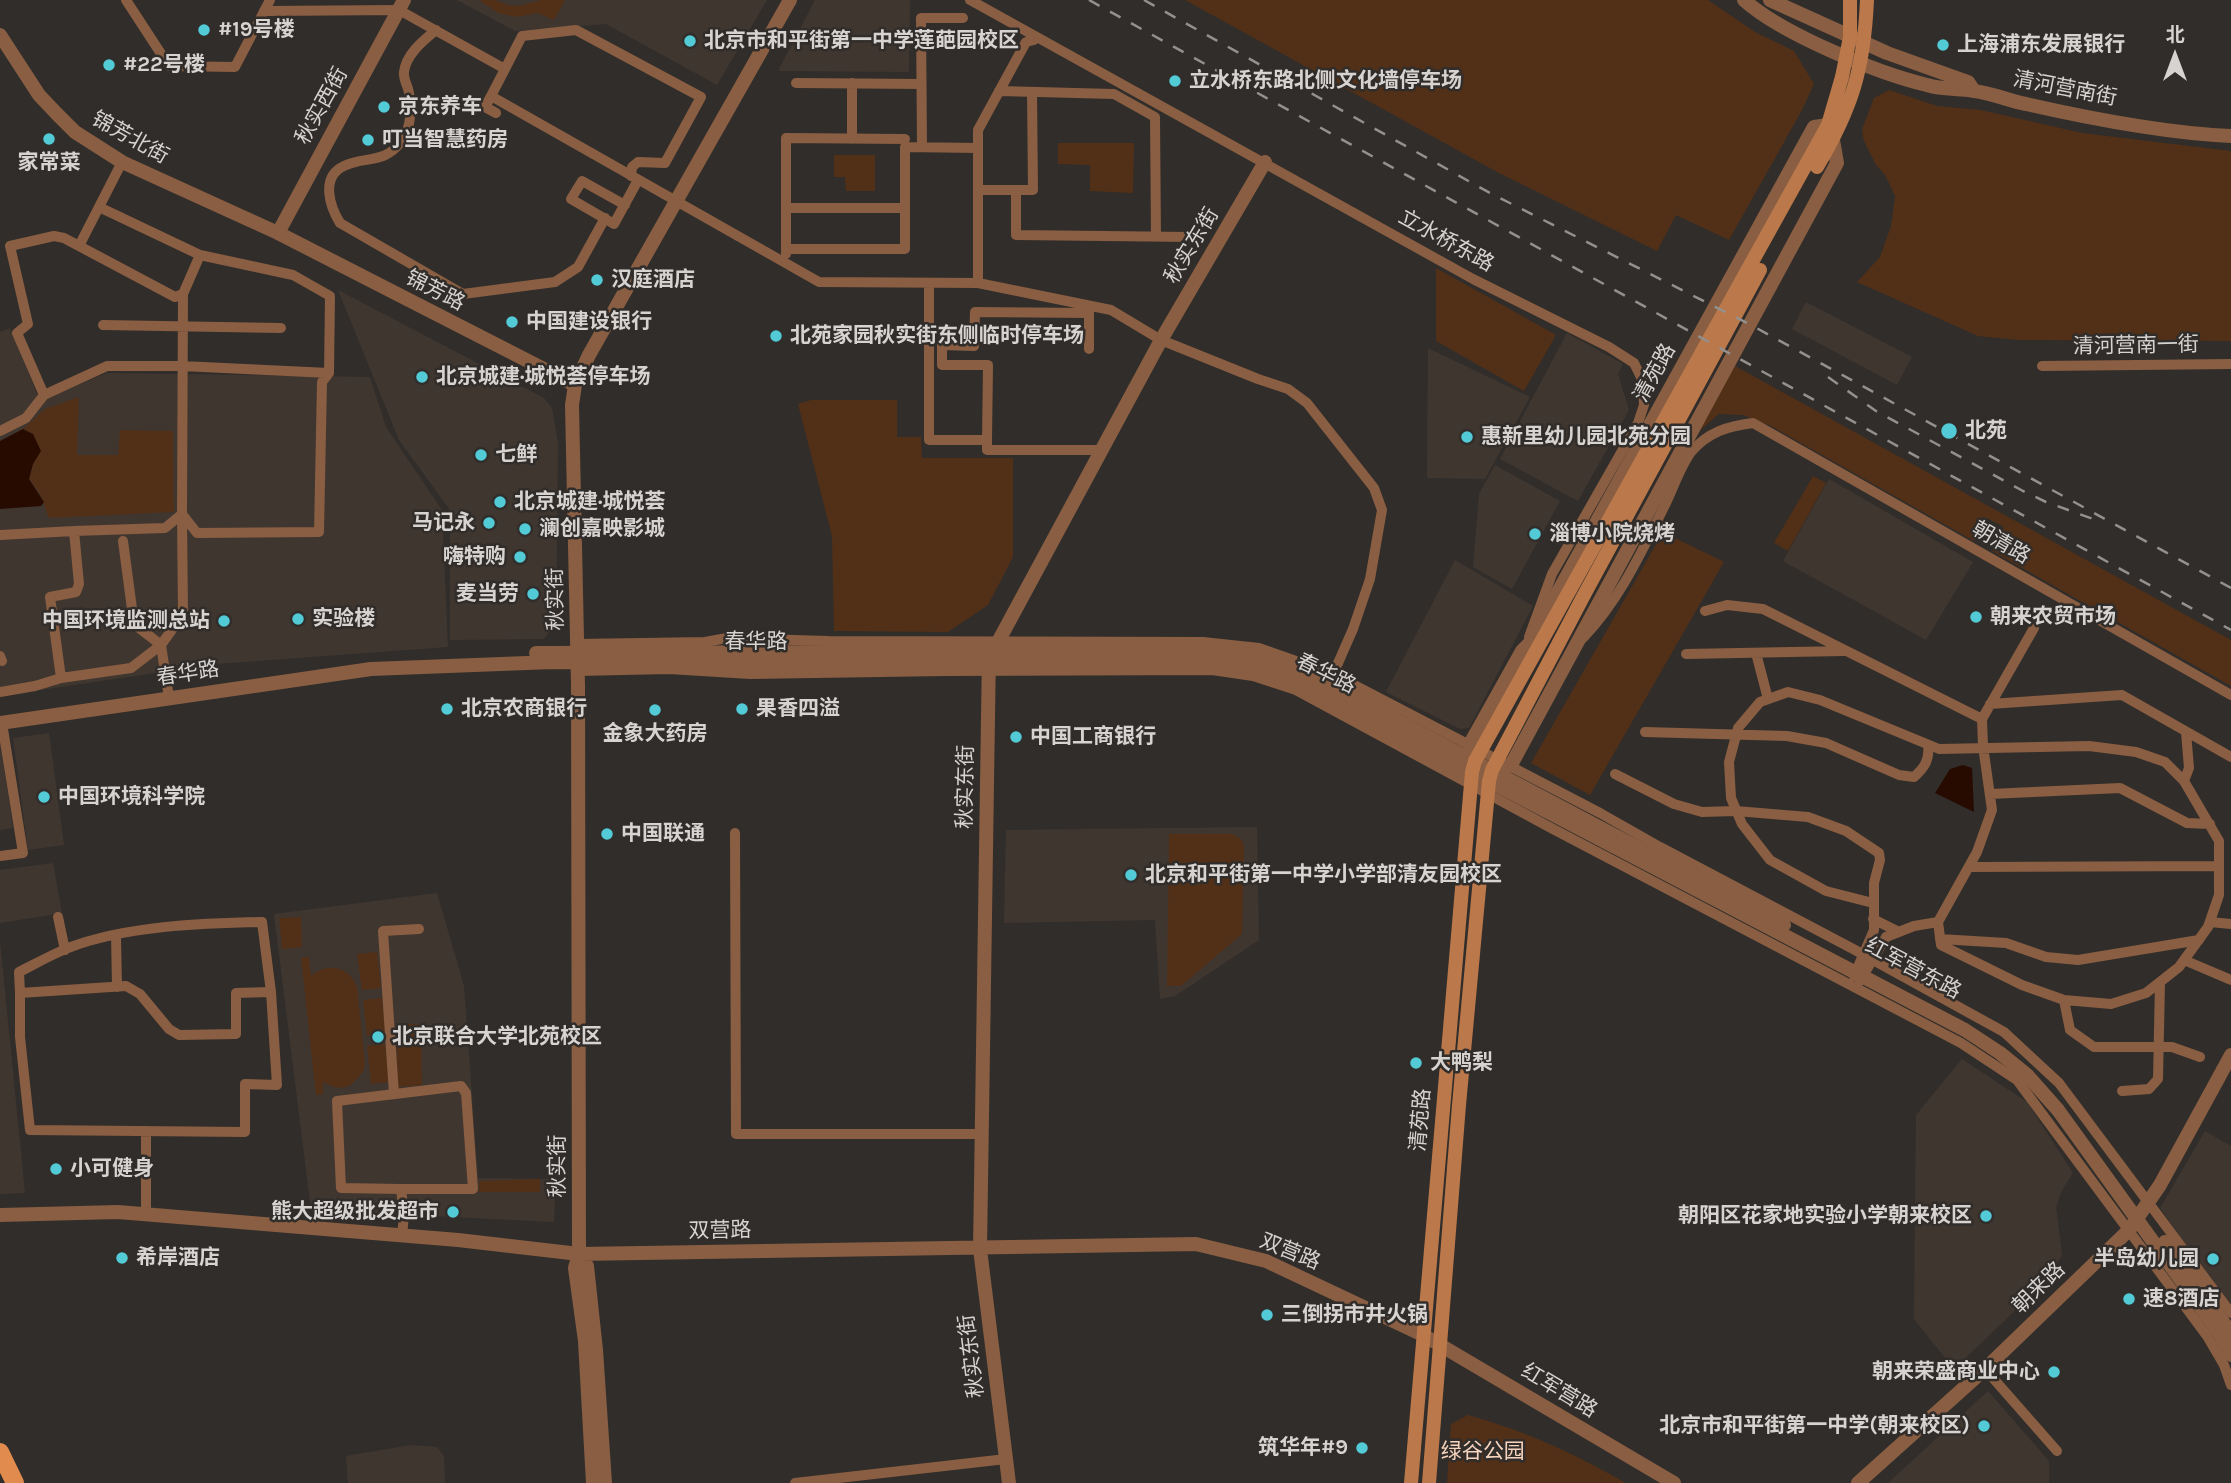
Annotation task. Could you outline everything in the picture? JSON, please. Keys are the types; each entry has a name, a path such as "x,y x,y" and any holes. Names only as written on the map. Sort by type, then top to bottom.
{"main road":[{"name":"清苑路","path":"1411,1483 1474,762 1828,125 1850,37 1850,0"},
{"name":"清苑路","path":"1429,1483 1459,1105 1495,774 1532,691 1712,355 1833,140 1856,86 1865,44 1867,0"},
{"path":"0,1452 15,1483"}],"street":[{"path":"127,0 169,66 235,67 270,0"},
{"name":"秋实街","path":"593,1483 583,1282 587,1266 579,1254 578,657 572,405 575,385 589,355 790,0"},
{"name":"立水桥东路","path":"970,0 1473,279 1609,347 1634,363 1643,381 1644,405 1638,423 1552,574 1529,635 1530,642"},
{"name":"清河营南街","path":"1744,0 1782,26 1861,62 1927,86 1974,91 2026,104 2188,134 2231,136"},
{"name":"清河营南街","path":"1770,0 1865,44 1968,82 1974,91"},
{"path":"264,11 402,5 436,30 505,69"},
{"name":"秋实西街","path":"278,233 402,5"},
{"path":"922,143 921,18 963,18"},
{"path":"436,30 419,44 406,65 404,74 411,118 403,139 383,158 343,166 333,176 329,192 331,208 340,223 463,294 555,282 578,267 605,218"},
{"path":"496,113 485,107 522,36 576,30 701,97 665,163 638,162 632,167 634,182 625,205 614,223 571,200 582,180 625,205"},
{"name":"锦芳北街","path":"0,35 39,94 75,132 122,162 278,233"},
{"path":"978,283 978,130 1026,43 1036,37"},
{"path":"796,83 921,84"},
{"path":"852,83 852,139"},
{"path":"999,91 1114,94 1155,117 1156,236"},
{"path":"978,190 1033,190 1032,92"},
{"path":"491,96 634,182 676,201 819,282 978,283 1089,309"},
{"name":"清苑路","path":"1474,762 1522,651 1530,642 1814,127 1828,125"},
{"path":"786,264 786,138 852,139 978,148"},
{"name":"清苑路","path":"1495,774 1572,651 1837,163 1833,140"},
{"path":"786,249 905,249 905,143"},
{"path":"79,246 122,162"},
{"name":"秋实东街","path":"1009,1483 981,1249 991,656 1161,340 1265,162"},
{"path":"621,184 634,182"},
{"path":"1016,190 1016,235 1191,237"},
{"path":"99,207 200,255 293,275 330,296 330,373 322,382 319,532 197,533 182,514"},
{"path":"786,208 905,208"},
{"name":"锦芳路","path":"278,233 575,385"},
{"path":"10,246 54,236 64,238 175,297 183,294"},
{"path":"0,238 10,246 28,324 17,333 44,395"},
{"path":"0,692 36,686 61,678 131,668 161,645 183,614 183,294 200,255"},
{"path":"929,283 929,440 988,440"},
{"path":"1089,309 1090,349"},
{"path":"1102,450 988,450 988,365 942,365 942,345 974,346 975,312 1111,310 1161,340 1288,389 1307,402 1374,488 1382,510 1370,579 1353,629 1331,679"},
{"path":"103,325 281,328"},
{"name":"清河营南一街","path":"2042,366 2231,364"},
{"path":"0,431 26,418 44,395 107,366 182,366 330,373"},
{"name":"朝清路","path":"1572,651 1602,619 1691,453 1711,435 1728,426 1753,423 2231,695"},
{"path":"0,535 164,528 182,514"},
{"path":"123,541 136,529"},
{"path":"110,530 123,541 134,624 161,645 169,693"},
{"path":"61,678 50,597 76,592 79,584 74,531"},
{"path":"1705,611 1727,605 1763,608 1982,719"},
{"path":"1872,903 1826,891 1770,860 1741,824 1731,798 1729,762 1738,728 1760,702 1788,692 1820,699 1939,749 1983,746 2089,746 2136,752 2165,762 2184,781 2219,841 2219,895 2210,922 2184,960 2160,982 2146,993 2111,1004 2064,1000 2022,985 1941,945 1938,922 1977,852 1992,810 1983,746 1982,719 2034,628"},
{"path":"578,657 727,638 828,641 991,656"},
{"path":"1526,672 1530,642"},
{"path":"1686,654 1847,650"},
{"path":"1532,691 1572,651"},
{"name":"春华路","path":"1,720 337,664 444,656 991,656 1230,652 1284,664 1331,679 1474,762"},
{"path":"1756,653 1768,699"},
{"name":"春华路","path":"991,656 1222,663 1268,670 1474,762"},
{"path":"1990,704 2122,695 2231,757"},
{"path":"0,856 23,853 1,720"},
{"path":"1645,732 1787,736 1826,743 1899,775 1913,778 1924,768 1929,754 1928,745"},
{"path":"2184,781 2189,768 2186,732"},
{"path":"1474,762 1862,969 1961,1043 2017,1080 2231,1313"},
{"name":"红军营东路","path":"1474,762 1862,969 1969,1023 2005,1045 2035,1070 2064,1104 2219,1333 2231,1355"},
{"path":"1615,774 1674,804 1702,812 1736,811 1808,817 1846,831 1879,853 1872,903 1874,930 1862,969"},
{"path":"1990,794 2120,788 2186,823 2210,824"},
{"path":"735,833 736,1134 982,1134"},
{"path":"2219,841 2231,841"},
{"path":"1969,867 2219,866"},
{"path":"58,917 65,950"},
{"path":"1873,919 1899,932"},
{"path":"262,922 271,992 277,1085 245,1084 245,1132 30,1130 20,1037 19,972 91,940 116,936 153,929 262,922"},
{"path":"1862,969 1886,937 1913,926 1938,922"},
{"path":"2210,922 2231,924"},
{"path":"394,1094 383,931 419,929"},
{"path":"116,936 117,987"},
{"path":"1940,939 2006,943 2046,957 2078,960 2199,940"},
{"path":"2184,960 2231,979"},
{"path":"2122,1091 2149,1089 2158,1079 2160,982"},
{"path":"20,993 125,986 140,994 169,1029 179,1035 236,1034 236,993 271,992"},
{"path":"2064,1000 2070,1030 2094,1047 2172,1047 2200,1057"},
{"name":"朝来路","path":"1858,1483 1985,1369 2140,1215 2231,1055"},
{"path":"461,1086 466,1093 473,1189 401,1189 341,1188 337,1101 461,1086"},
{"path":"146,1131 146,1215"},
{"path":"152,1161 152,1182"},
{"path":"401,1189 404,1214 402,1237"},
{"name":"双营路","path":"0,1215 118,1212 579,1254 1196,1244 1266,1261 1423,1335"},
{"path":"2140,1215 2224,1366 2231,1385"},
{"name":"红军营东路","path":"2140,1215 2231,1333"},
{"name":"秋实街","path":"583,1282 605,1483"},
{"name":"红军营路","path":"1423,1335 1674,1483"},
{"path":"1985,1369 2057,1451"},
{"path":"795,1483 1006,1459"}],"shaded area":[{"name":"北京市和平街第一中学莲葩园校区","path":"457,0 767,0 717,85 606,24 515,31"},
{"path":"815,0 910,0 909,72 778,71"},
{"name":"北京城建·城悦荟","path":"338,290 544,398 552,408 558,443 556,622 544,639 450,640 450,510 399,440"},
{"path":"1806,302 1912,357 1897,385 1792,329"},
{"path":"10,328 40,401 107,373 370,377 386,427 442,510 448,647 216,664 0,696 0,332"},
{"path":"1567,333 1623,364 1618,374 1629,410 1578,501 1500,459"},
{"name":"惠新里幼儿园北苑分园","path":"1428,348 1530,397 1485,479 1427,478"},
{"path":"23,429 33,434 41,451 33,464 29,479 44,502 41,506 0,509 0,441"},
{"path":"1495,465 1560,501 1512,589 1473,567 1479,494"},
{"path":"1829,479 1973,562 1926,640 1783,561"},
{"path":"1455,560 1533,606 1469,728 1460,729 1386,692"},
{"path":"49,733 64,845 28,850 13,738"},
{"path":"0,742 13,828 0,830"},
{"path":"1963,765 1972,768 1974,812 1935,793 1950,769"},
{"name":"北京和平街第一中学小学部清友园校区","path":"1257,827 1259,940 1175,996 1160,999 1155,920 1004,923 1006,830"},
{"path":"53,863 62,913 0,923 0,870"},
{"name":"北京联合大学北苑校区","path":"437,893 464,986 478,1178 556,1179 554,1222 311,1210 274,914"},
{"path":"0,941 25,1193 0,1194"},
{"name":"朝阳区花家地实验小学朝来校区","path":"1962,1059 2027,1102 2073,1173 2061,1192 2056,1207 2062,1255 2048,1279 1954,1369 1914,1319 1916,1115"},
{"name":"半岛幼儿园","path":"2205,1131 2231,1146 2231,1309 2160,1208"},
{"name":"北京市和平街第一中学(朝来校区)","path":"1988,1391 2049,1461 2049,1483 1888,1483"},
{"path":"411,1445 437,1447 444,1456 445,1483 348,1483 346,1456"}],"green space":[{"path":"479,0 495,0 520,6 540,0 565,0 554,20 537,13 517,17 498,13"},
{"path":"1185,0 1708,0 1755,32 1794,51 1814,84 1729,240 1676,215 1657,251 1499,173"},
{"path":"1889,90 1937,106 1981,110 2082,133 2231,151 2231,341 2019,340 1978,336 1857,282 1880,257 1891,226 1895,196 1864,141 1862,130 1874,98"},
{"path":"1058,143 1134,143 1133,193 1090,191 1090,165 1058,164"},
{"path":"834,155 875,155 875,191 846,191 845,177 834,177"},
{"path":"1436,268 1556,335 1524,391 1436,341"},
{"path":"1735,366 2231,640 2231,686 1992,551 2004,527 1987,518 1974,541 1771,426 1743,415 1719,414 1697,433"},
{"path":"79,397 77,455 118,455 120,430 173,431 174,512 49,518 40,494 29,479 33,464 33,434 23,429 45,409"},
{"path":"811,400 897,400 897,437 921,437 922,458 1013,458 1013,557 988,605 948,632 834,631 832,536 798,404"},
{"path":"1813,476 1826,483 1788,551 1774,543"},
{"path":"1663,532 1724,562 1590,795 1531,763"},
{"path":"1169,834 1232,834 1241,839 1244,846 1242,934 1181,986 1167,986"},
{"path":"301,917 302,947 282,949 279,918"},
{"path":"377,952 381,988 362,990 357,954"},
{"path":"309,957 311,976 324,969 337,968 349,974 357,987 365,1063 363,1072 351,1085 343,1088 323,1082 323,1094 316,1095 301,958"},
{"path":"382,998 386,1034 367,1036 363,1000"},
{"path":"396,1024 421,1024 422,1085 398,1087"},
{"path":"385,1044 390,1082 371,1084 367,1046"},
{"path":"540,1179 540,1192 479,1192 479,1181"},
{"name":"绿谷公园","path":"1468,1415 1550,1444 1626,1483 1447,1483 1451,1424"}],"railway":[{"path":"1089,0 2231,630"},
{"path":"1144,0 1490,193 1751,325 2231,588"},
{"path":"1828,377 1876,411 2023,491 2093,519"}],"place":[{"name":"#19号楼","path":"204,30"},
{"name":"北京市和平街第一中学莲葩园校区","path":"690,41"},
{"name":"上海浦东发展银行","path":"1943,45"},
{"name":"#22号楼","path":"109,65"},
{"name":"立水桥东路北侧文化墙停车场","path":"1175,81"},
{"name":"京东养车","path":"384,107"},
{"name":"家常菜","path":"49,139"},
{"name":"叮当智慧药房","path":"368,140"},
{"name":"汉庭酒店","path":"597,280"},
{"name":"中国建设银行","path":"512,322"},
{"name":"北苑家园秋实街东侧临时停车场","path":"776,336"},
{"name":"北京城建·城悦荟停车场","path":"422,377"},
{"name":"北苑","path":"1949,431"},
{"name":"惠新里幼儿园北苑分园","path":"1467,437"},
{"name":"七鲜","path":"481,455"},
{"name":"北京城建·城悦荟","path":"500,502"},
{"name":"马记永","path":"489,523"},
{"name":"澜创嘉映影城","path":"525,529"},
{"name":"淄博小院烧烤","path":"1535,534"},
{"name":"嗨特购","path":"520,557"},
{"name":"麦当劳","path":"533,594"},
{"name":"朝来农贸市场","path":"1976,617"},
{"name":"实验楼","path":"298,619"},
{"name":"中国环境监测总站","path":"224,621"},
{"name":"北京农商银行","path":"447,709"},
{"name":"果香四溢","path":"742,709"},
{"name":"金象大药房","path":"655,710"},
{"name":"中国工商银行","path":"1016,737"},
{"name":"中国环境科学院","path":"44,797"},
{"name":"中国联通","path":"607,834"},
{"name":"北京和平街第一中学小学部清友园校区","path":"1131,875"},
{"name":"北京联合大学北苑校区","path":"378,1037"},
{"name":"大鸭梨","path":"1416,1063"},
{"name":"小可健身","path":"56,1169"},
{"name":"熊大超级批发超市","path":"453,1212"},
{"name":"朝阳区花家地实验小学朝来校区","path":"1986,1216"},
{"name":"希岸酒店","path":"122,1258"},
{"name":"半岛幼儿园","path":"2213,1259"},
{"name":"速8酒店","path":"2129,1299"},
{"name":"三倒拐市井火锅","path":"1267,1315"},
{"name":"朝来荣盛商业中心","path":"2054,1372"},
{"name":"北京市和平街第一中学(朝来校区)","path":"1984,1426"},
{"name":"筑华年#9","path":"1362,1448"}]}
